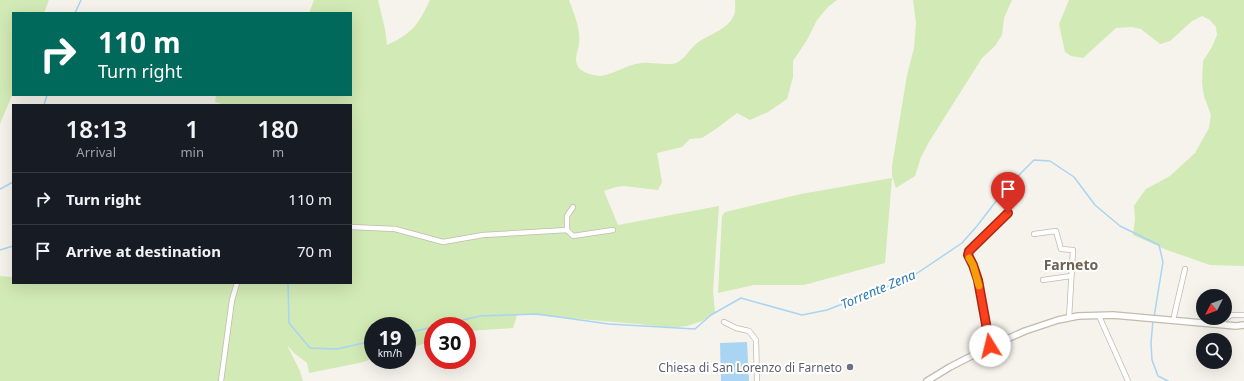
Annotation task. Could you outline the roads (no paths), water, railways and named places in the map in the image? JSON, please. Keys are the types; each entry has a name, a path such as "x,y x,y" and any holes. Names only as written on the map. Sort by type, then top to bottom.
{"street":[{"path":"573,207 567,216 567,230 573,236 613,230"},
{"path":"990,346 978,280 968,255 969,251 1008,213"},
{"path":"352,227 395,229 443,242 483,235 567,230"},
{"path":"1034,234 1056,231 1061,250 1073,250 1069,318"},
{"path":"1174,316 1185,269"},
{"path":"1043,280 1071,276"},
{"path":"220,381 232,300 237,284"},
{"path":"927,381 990,346 1026,331 1078,316 1112,315 1196,322"},
{"path":"1232,315 1244,315"},
{"path":"1099,316 1128,381"},
{"path":"724,322 736,328 749,331 756,340 757,381"},
{"path":"1231,325 1244,326"}],"water":[{"path":"747,342 749,381 721,381 720,343"}],"waterway":[{"name":"Torrente Zena","path":"75,12 81,0"},
{"name":"Torrente Zena","path":"44,104 47,96"},
{"name":"Torrente Zena","path":"476,317 537,314 609,324 695,329 711,315 741,298 802,315 827,310 910,278 962,243 1007,187 1034,160 1050,161 1074,177 1095,205 1120,226 1159,245 1163,262 1154,317"},
{"name":"Torrente Zena","path":"0,189 12,183"},
{"name":"Torrente Zena","path":"0,250 12,246"},
{"name":"Torrente Zena","path":"288,284 289,323 310,348 337,349 364,343"},
{"name":"Torrente Zena","path":"1153,320 1151,343 1152,360 1158,376 1168,381"},
{"name":"Torrente Zena","path":"416,331 424,329"}],"place":[{"name":"Chiesa di San Lorenzo di Farneto","path":"850,367"}],"district":[{"name":"Farneto","path":"1071,264"}]}
